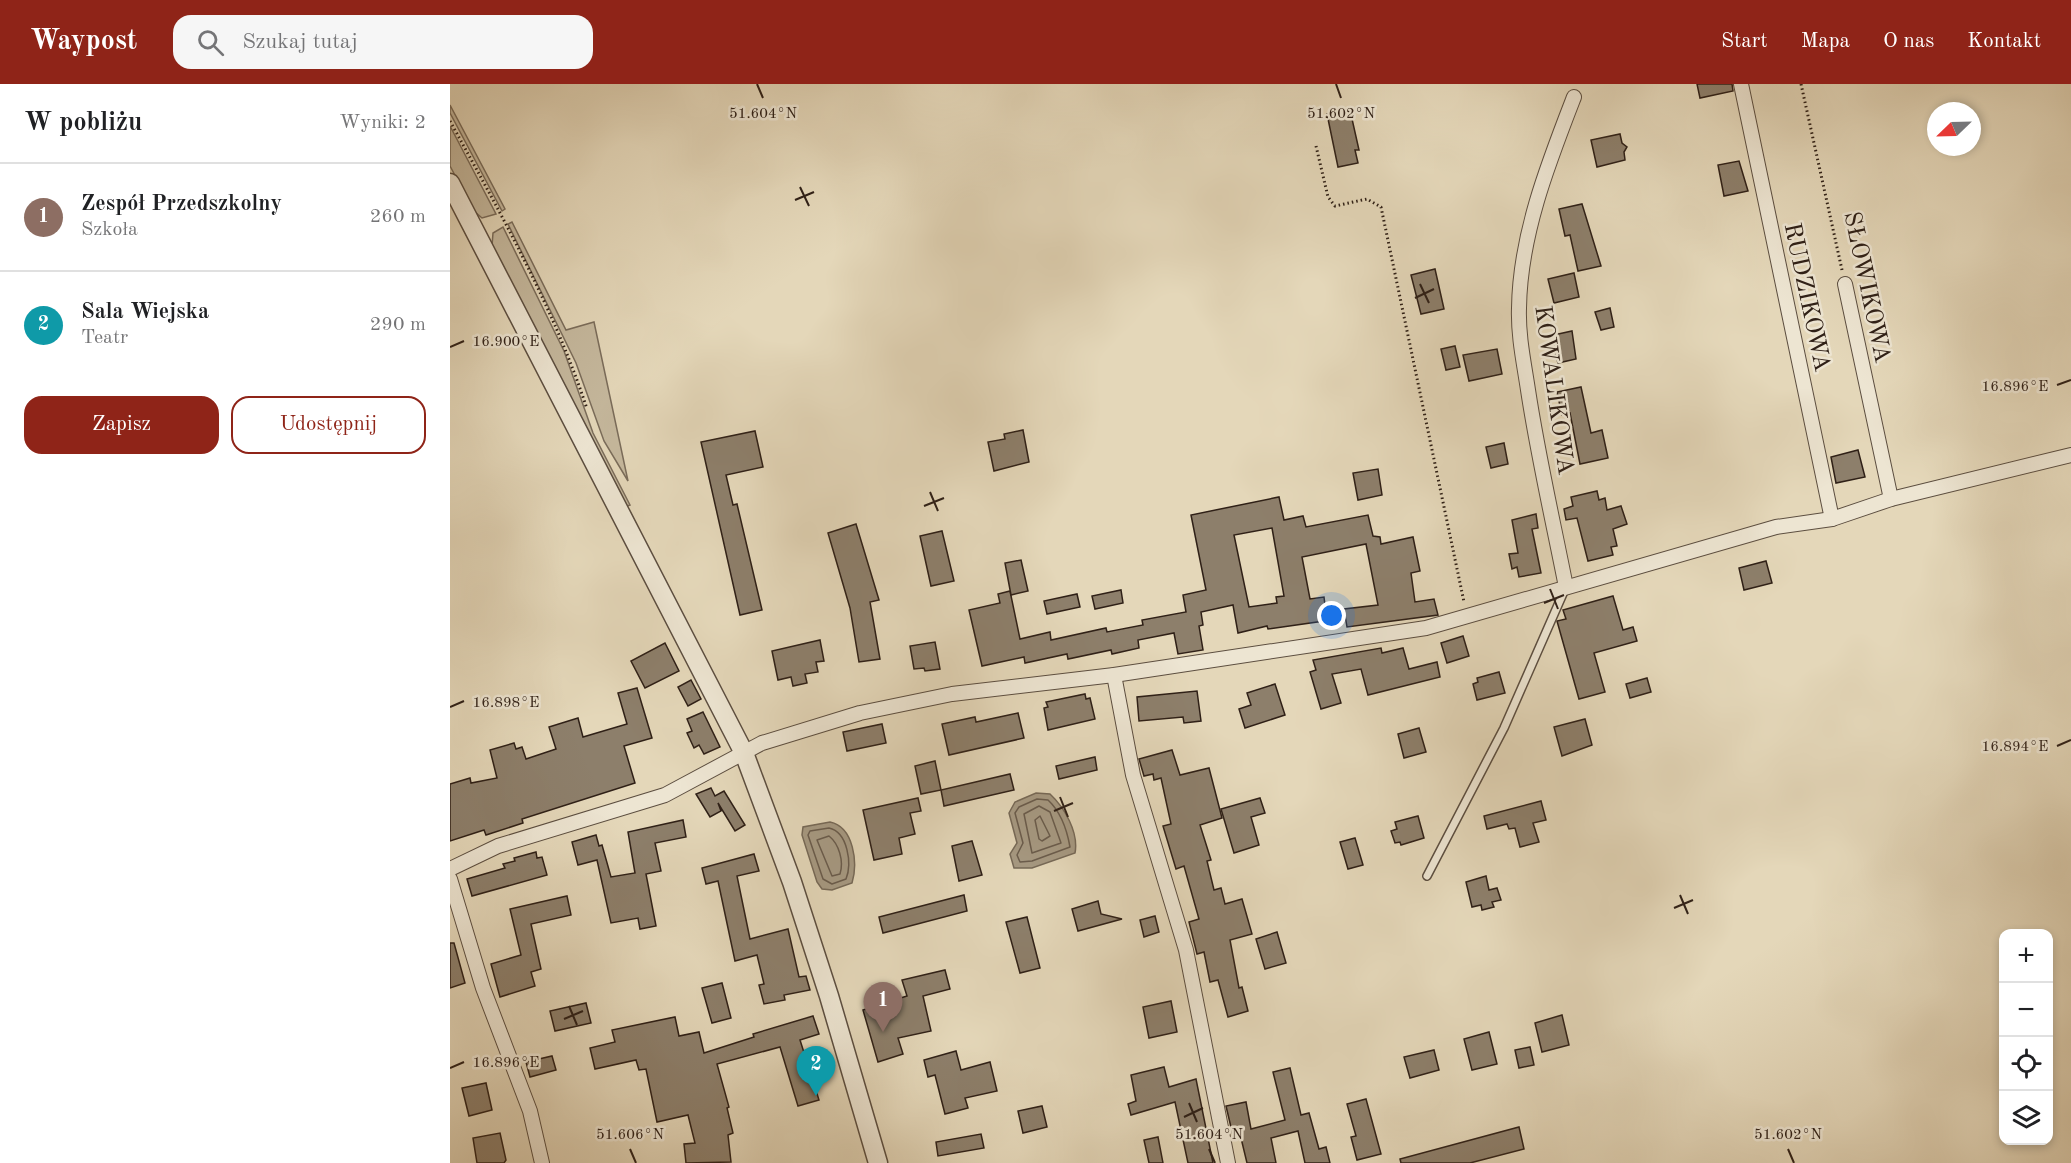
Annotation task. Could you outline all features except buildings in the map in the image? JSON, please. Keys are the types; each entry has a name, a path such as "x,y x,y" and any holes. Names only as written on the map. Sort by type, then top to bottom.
{"street":[{"name":"RUDZIKOWA","path":"1741,84 1832,519"},
{"name":"KOWALIKOWA","path":"1566,587 1532,414 1519,333 1519,307 1525,253 1540,188 1574,97"},
{"path":"450,183 744,753 796,893 878,1163"},
{"name":"SŁOWIKOWA","path":"1845,284 1891,499"},
{"path":"450,869 498,846 665,795 762,743 860,713 952,694 1114,675 1426,628 1776,527 1832,519 1891,499 2071,455"},
{"path":"1114,675 1133,775 1186,950 1228,1163"},
{"path":"450,879 483,988 530,1111 542,1163"}],"lane":[{"path":"1427,876 1504,728 1566,587"}],"path":[{"name":"SŁOWIKOWA","path":"1801,84 1845,284"},
{"path":"450,121 495,203 557,330 573,365 590,417"},
{"path":"1316,146 1328,197 1335,206 1367,199 1381,207 1467,616"}],"shaded area":[{"path":"450,105 505,209 502,211 450,113"},
{"path":"450,126 496,214 482,218 474,211 450,166"},
{"path":"512,222 566,330 594,322 628,481 604,441 576,363 508,224"},
{"path":"503,227 564,351 593,433 630,505 627,506 492,246 493,233"}],"water":[{"path":"1036,793 1050,794 1065,813 1075,837 1075,853 1032,868 1014,868 1010,854 1017,843 1009,813 1015,802"},
{"path":"830,822 838,825 849,838 854,856 852,883 832,890 822,889 817,882 802,835 803,827"}],"place":[{"name":"Zespół Przedszkolny","path":"883,1032"},
{"name":"Sala Wiejska","path":"816,1096"}]}
